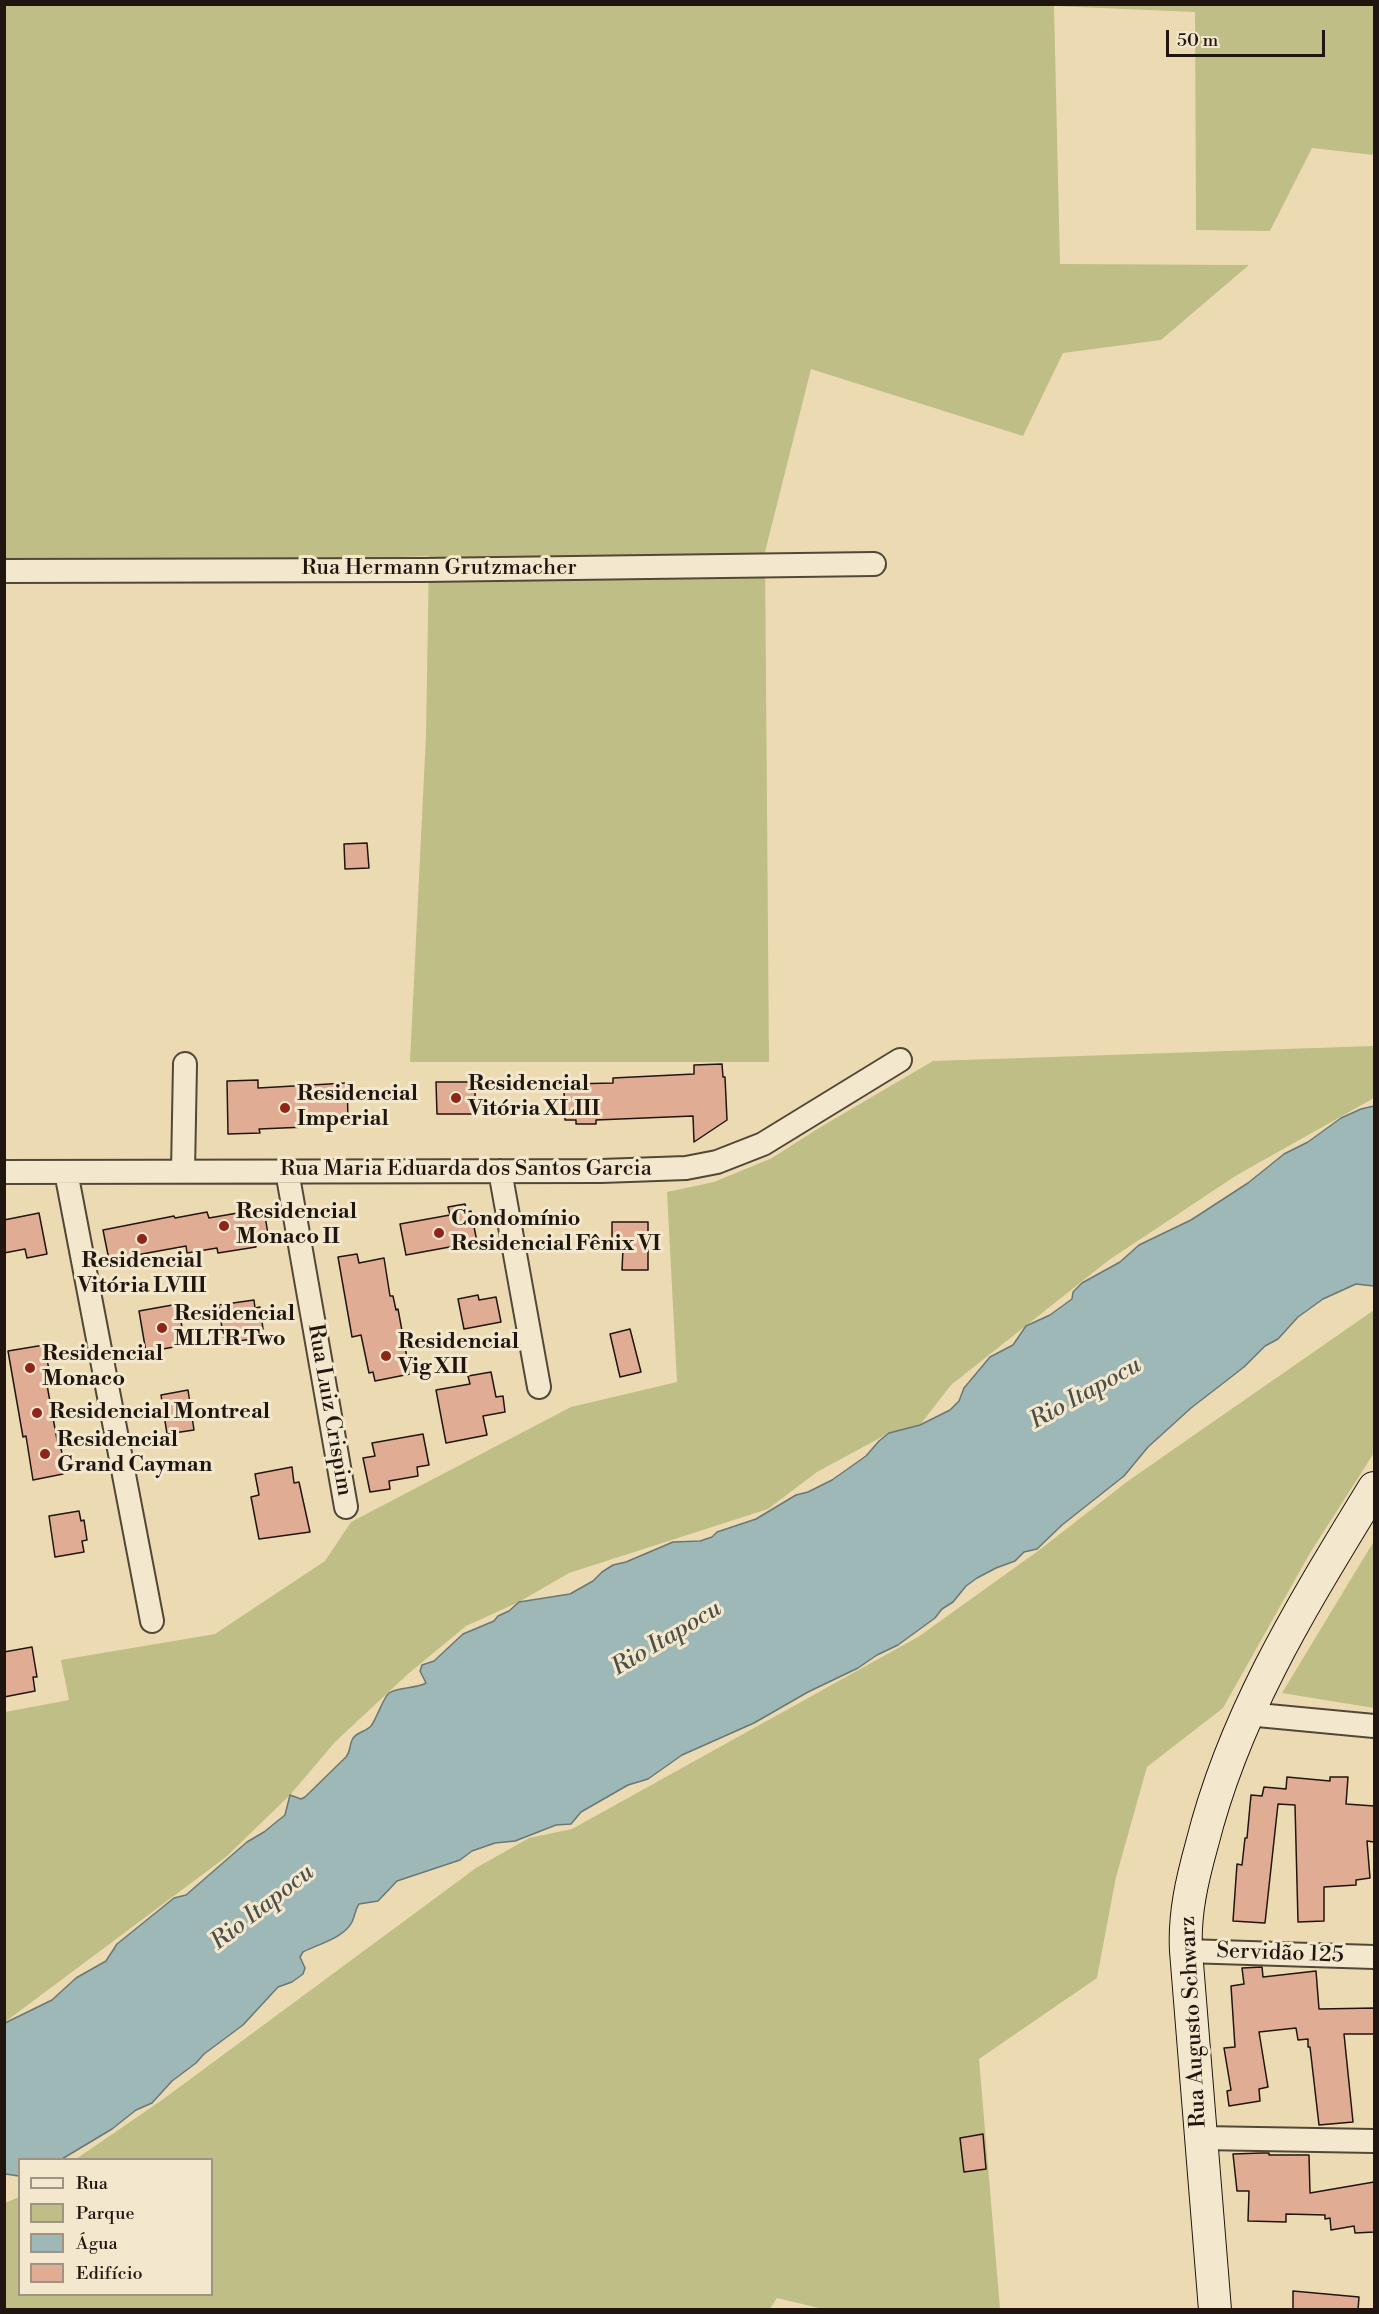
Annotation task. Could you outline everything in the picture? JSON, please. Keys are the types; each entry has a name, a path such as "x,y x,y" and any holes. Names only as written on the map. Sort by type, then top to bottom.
{"main road":[{"name":"Rua Augusto Schwarz","path":"1215,2310 1186,1945 1188,1898 1217,1787 1247,1714 1297,1614 1374,1488"}],"street":[{"name":"Rua Hermann Grutzmacher","path":"4,571 423,570 874,564"},
{"name":"Rua Maria Eduarda dos Santos Garcia","path":"4,1172 500,1171 686,1168 717,1162 763,1144 900,1060"},
{"path":"183,1171 185,1064"},
{"name":"Rua Luiz Crispim","path":"287,1171 346,1508"},
{"path":"500,1171 539,1387"},
{"path":"66,1172 152,1621"},
{"path":"1247,1714 1374,1726"},
{"name":"Servidão 125","path":"1186,1945 1372,1952"},
{"path":"1201,2138 1374,2141"}],"green space":[{"path":"4,5 1374,5 1374,155 1312,148 1270,231 1196,230 1195,12 1054,6 1060,264 1249,265 1161,340 1063,353 1023,436 811,369 765,552 769,1062 410,1062 426,735 429,556 5,571"},
{"path":"1374,1046 1374,1098 1237,1175 1109,1260 951,1385 920,1425 889,1433 817,1472 768,1509 569,1573 519,1602 466,1626 408,1674 335,1742 290,1795 226,1857 5,2022 5,1712 69,1700 61,1660 215,1634 325,1561 351,1522 571,1407 677,1382 667,1192 714,1182 772,1158 933,1061"},
{"path":"1374,1310 1374,1453 1310,1553 1223,1708 1147,1767 1116,1877 1097,1978 979,2059 1000,2309 823,2309 777,2298 769,2310 5,2310 5,2203 18,2197 18,2296 213,2296 213,2158 77,2158 162,2100 476,1868 529,1838 572,1829 918,1637 1038,1551 1128,1481"},
{"path":"1374,1541 1374,1708 1282,1693"}],"water":[{"name":"Rio Itapocu","path":"1374,1106 1374,1286 1356,1284 1323,1299 1298,1317 1278,1339 1265,1346 1244,1367 1191,1408 1148,1447 1124,1476 1062,1525 1037,1549 1024,1552 1015,1561 977,1578 935,1618 898,1645 754,1723 682,1755 648,1779 628,1785 581,1812 571,1824 556,1825 515,1841 495,1843 472,1851 460,1860 397,1881 378,1901 359,1904 352,1922 343,1932 303,1952 300,1957 305,1968 303,1974 292,1982 278,1987 243,2025 172,2081 152,2103 136,2110 112,2129 64,2158 18,2158 18,2176 5,2174 5,2023 52,2000 76,1978 106,1961 117,1944 174,1898 186,1895 247,1842 285,1815 290,1795 301,1799 305,1797 346,1757 353,1737 371,1726 389,1693 426,1683 420,1671 422,1665 434,1661 463,1634 494,1621 519,1602 570,1594 593,1581 613,1565 626,1562 673,1542 700,1541 712,1537 717,1532 756,1519 796,1495 808,1492 832,1480 866,1456 889,1433 920,1425 950,1410 959,1401 964,1388 990,1357 1013,1345 1026,1326 1050,1315 1072,1299 1073,1292 1082,1283 1120,1262 1139,1245 1191,1220 1248,1183 1284,1154 1308,1142 1341,1118"}],"building":[{"path":"367,843 369,868 345,869 344,844"},
{"path":"722,1064 723,1077 725,1077 727,1120 694,1142 693,1116 596,1120 596,1124 576,1124 576,1120 565,1120 564,1091 570,1091 570,1084 613,1083 613,1078 694,1074 694,1065"},
{"path":"258,1080 258,1088 347,1083 348,1118 339,1119 339,1123 259,1129 260,1133 228,1134 227,1081"},
{"name":"Residencial Vitória XLIII","path":"436,1082 475,1082 475,1114 437,1114"},
{"name":"Condomínio Residencial Fênix VI","path":"465,1204 467,1212 471,1211 477,1242 406,1255 400,1224 450,1215 448,1207"},
{"path":"249,1211 251,1219 265,1216 268,1234 254,1237 256,1247 218,1253 217,1248 187,1253 186,1246 109,1260 103,1230 174,1216 175,1218 207,1212 209,1218"},
{"path":"39,1213 47,1254 27,1258 25,1249 4,1253 4,1220"},
{"path":"612,1222 648,1222 648,1270 622,1270 623,1249 612,1249"},
{"path":"357,1254 359,1263 384,1258 390,1296 393,1296 396,1310 398,1309 410,1374 375,1381 373,1372 369,1373 361,1335 352,1337 338,1257"},
{"path":"478,1295 479,1300 496,1297 501,1322 464,1329 458,1299"},
{"path":"254,1300 255,1308 260,1307 263,1329 258,1329 260,1338 231,1342 230,1336 223,1337 219,1305"},
{"name":"Residencial MLTR Two","path":"178,1304 185,1345 146,1352 139,1311"},
{"path":"630,1329 641,1372 620,1377 610,1334"},
{"path":"44,1345 52,1384 47,1385 58,1445 60,1445 64,1461 61,1462 63,1474 33,1480 8,1351"},
{"path":"491,1372 496,1397 503,1396 505,1412 483,1416 487,1435 446,1443 436,1390 470,1384 468,1376"},
{"path":"188,1390 194,1430 167,1434 161,1395"},
{"path":"423,1434 429,1465 417,1467 418,1476 389,1481 390,1489 370,1492 363,1458 375,1456 372,1443"},
{"path":"292,1467 294,1483 299,1482 310,1532 259,1539 251,1497 259,1495 255,1474"},
{"path":"79,1511 81,1521 84,1520 87,1540 82,1541 84,1552 55,1557 49,1516"},
{"path":"32,1647 37,1677 33,1677 35,1691 4,1697 4,1652"},
{"path":"1287,1777 1330,1781 1330,1777 1348,1777 1346,1804 1374,1806 1374,1842 1367,1841 1370,1878 1356,1880 1356,1885 1324,1887 1324,1921 1298,1922 1295,1805 1278,1804 1265,1923 1233,1921 1237,1864 1242,1865 1251,1795 1262,1796 1264,1787 1286,1789"},
{"path":"1262,1967 1263,1977 1316,1971 1319,2009 1374,2008 1374,2034 1344,2034 1353,2122 1319,2125 1310,2047 1308,2047 1308,2039 1298,2040 1296,2028 1259,2032 1268,2087 1259,2089 1260,2101 1229,2106 1227,2091 1231,2090 1224,2048 1235,2047 1231,1986 1244,1984 1242,1968"},
{"path":"983,2134 986,2169 964,2172 960,2138"},
{"path":"1269,2153 1269,2155 1309,2155 1310,2193 1374,2182 1374,2232 1355,2233 1354,2226 1331,2230 1330,2218 1325,2219 1325,2215 1286,2214 1286,2222 1248,2221 1249,2191 1237,2191 1233,2154"},
{"path":"1293,2291 1359,2297 1358,2310 1293,2310"}],"place":[{"name":"Residencial Vitória XLIII","path":"456,1098"},
{"name":"Residencial Imperial","path":"285,1108"},
{"name":"Residencial Monaco II","path":"224,1226"},
{"name":"Condomínio Residencial Fênix VI","path":"439,1233"},
{"name":"Residencial Vitória LVIII","path":"142,1239"},
{"name":"Residencial MLTR Two","path":"162,1328"},
{"name":"Residencial Vig XII","path":"386,1356"},
{"name":"Residencial Monaco","path":"30,1368"},
{"name":"Residencial Montreal","path":"37,1413"},
{"name":"Residencial Grand Cayman","path":"45,1454"}]}
